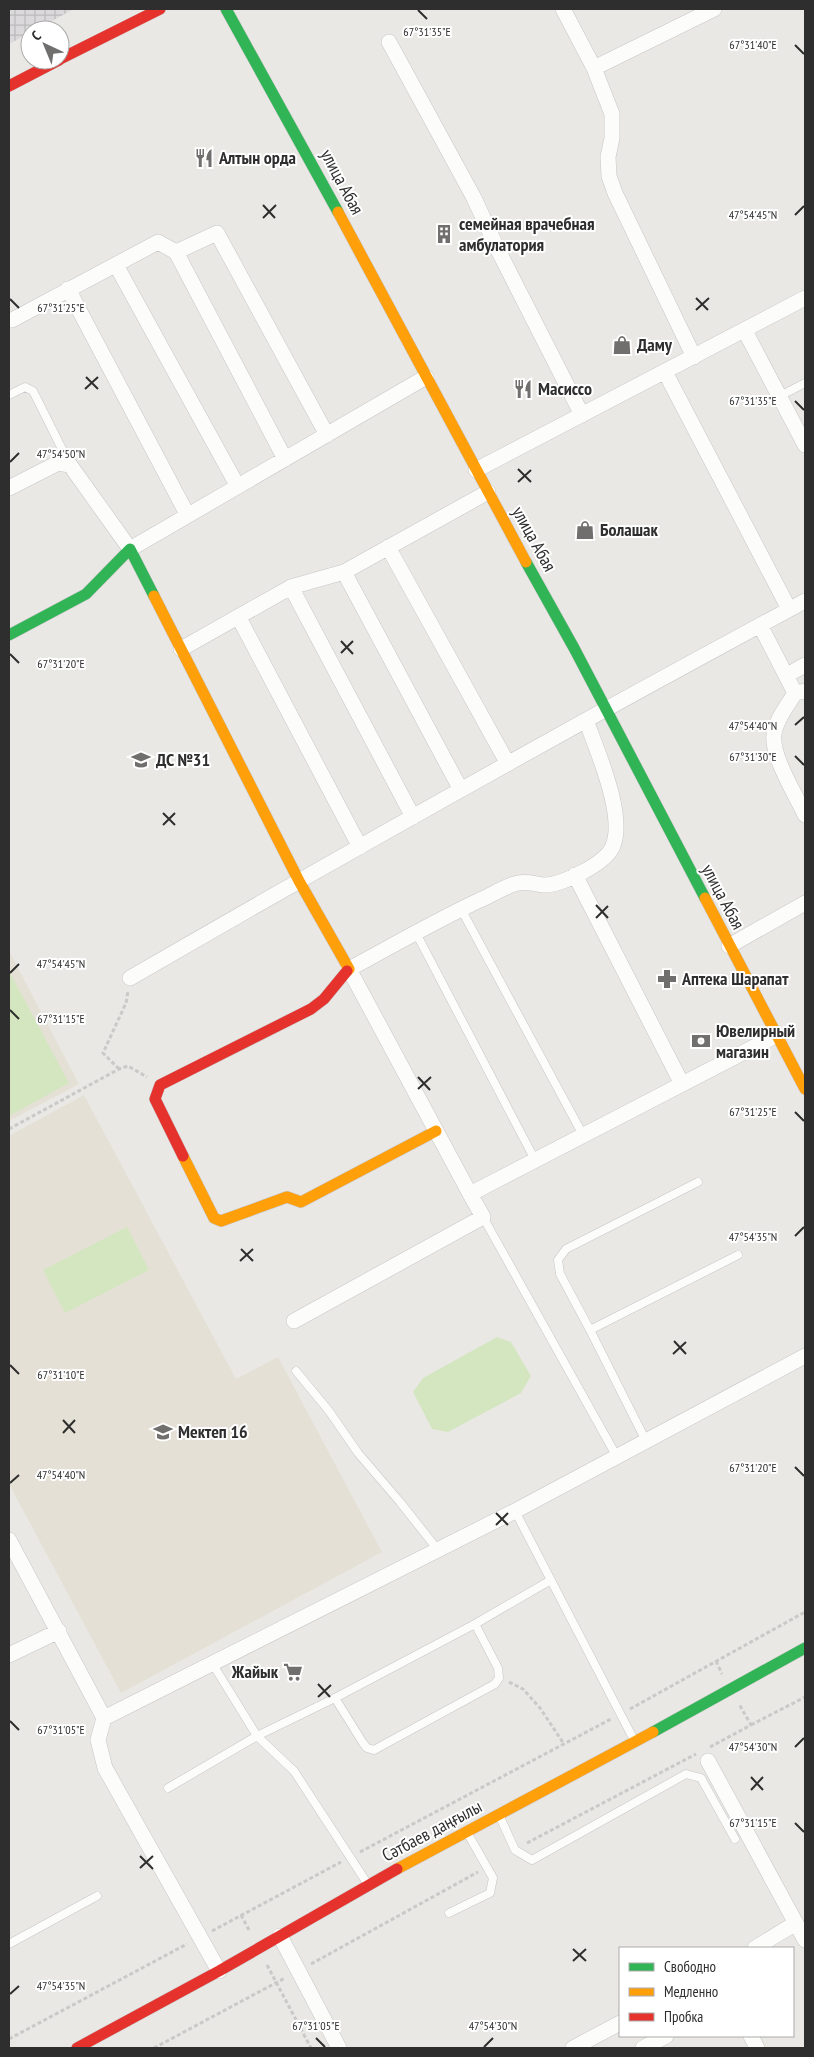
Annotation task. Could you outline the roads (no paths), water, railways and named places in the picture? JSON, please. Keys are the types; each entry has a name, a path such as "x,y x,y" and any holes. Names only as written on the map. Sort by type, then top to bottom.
{"street":[{"path":"70,54 160,9"},
{"name":"улица Абая","path":"226,9 300,140 606,709 805,1089"},
{"path":"563,9 594,68 612,114 612,138 608,157 610,176 615,193 694,357"},
{"path":"594,68 714,9"},
{"path":"389,42 474,198 496,248 582,415"},
{"path":"9,86 40,70"},
{"path":"176,252 217,233 327,435"},
{"path":"12,320 158,242 176,252 285,458"},
{"path":"116,265 237,486"},
{"path":"68,289 187,514"},
{"path":"476,470 805,298"},
{"path":"745,331 805,445"},
{"path":"665,372 789,610"},
{"path":"9,635 86,594 130,549 187,514 426,377"},
{"path":"9,488 58,463 70,465 130,549 299,881 349,969 482,1217 294,1321"},
{"path":"181,649 291,587 344,572 488,492"},
{"path":"388,547 508,764"},
{"path":"344,572 461,790"},
{"path":"291,587 414,817"},
{"path":"130,978 586,720 805,601"},
{"path":"239,618 360,847"},
{"path":"760,625 787,674 800,692 778,721 773,735 780,763 805,815"},
{"path":"787,674 805,665"},
{"path":"436,1131 301,1202 287,1197 221,1221 214,1218 155,1099 160,1085 311,1009 324,999 349,969 461,909 517,883 545,885 559,883 603,858 612,849 616,833 613,799 586,720"},
{"path":"575,875 682,1084"},
{"path":"729,946 805,903"},
{"path":"470,1194 777,1035"},
{"path":"104,1718 515,1511 805,1356"},
{"path":"9,1540 104,1718 98,1740 105,1768 219,1971"},
{"path":"9,1656 59,1631"},
{"name":"Сәтбаев даңғылы","path":"77,2048 219,1971 368,1885 635,1742 805,1648"},
{"path":"708,1761 805,1940"},
{"path":"757,1947 796,1923"},
{"path":"280,1936 339,2048"},
{"path":"573,2048 619,2024"},
{"path":"643,2048 664,2037"}],"lane":[{"path":"780,396 805,383"},
{"path":"9,395 25,387 33,391 70,465"},
{"path":"461,909 583,1135"},
{"path":"416,933 535,1160"},
{"path":"646,1441 560,1274 558,1260 566,1249 698,1182"},
{"path":"482,1217 617,1458"},
{"path":"590,1330 738,1255"},
{"path":"296,1371 330,1411 358,1453 438,1550"},
{"path":"515,1511 635,1742"},
{"path":"168,1788 257,1736 475,1624 551,1580"},
{"path":"334,1698 363,1743 368,1748 374,1750 495,1684 499,1678 498,1668 475,1624"},
{"path":"212,1663 257,1736 294,1771 368,1885"},
{"path":"499,1815 515,1850 532,1860 686,1774 701,1778 735,1839"},
{"path":"449,1913 490,1893 493,1878 467,1832"},
{"path":"9,1944 97,1896"}],"place":[{"name":"Алтын орда","path":"204,158"},
{"name":"семейная врачебная амбулатория","path":"444,234"},
{"name":"Даму","path":"622,345"},
{"name":"Масиссо","path":"523,389"},
{"name":"Болашак","path":"585,530"},
{"name":"ДС №31","path":"141,760"},
{"name":"Аптека Шарапат","path":"667,979"},
{"name":"Ювелирный магазин","path":"701,1041"},
{"name":"Мектеп 16","path":"163,1432"},
{"name":"Жайык","path":"293,1672"}]}
